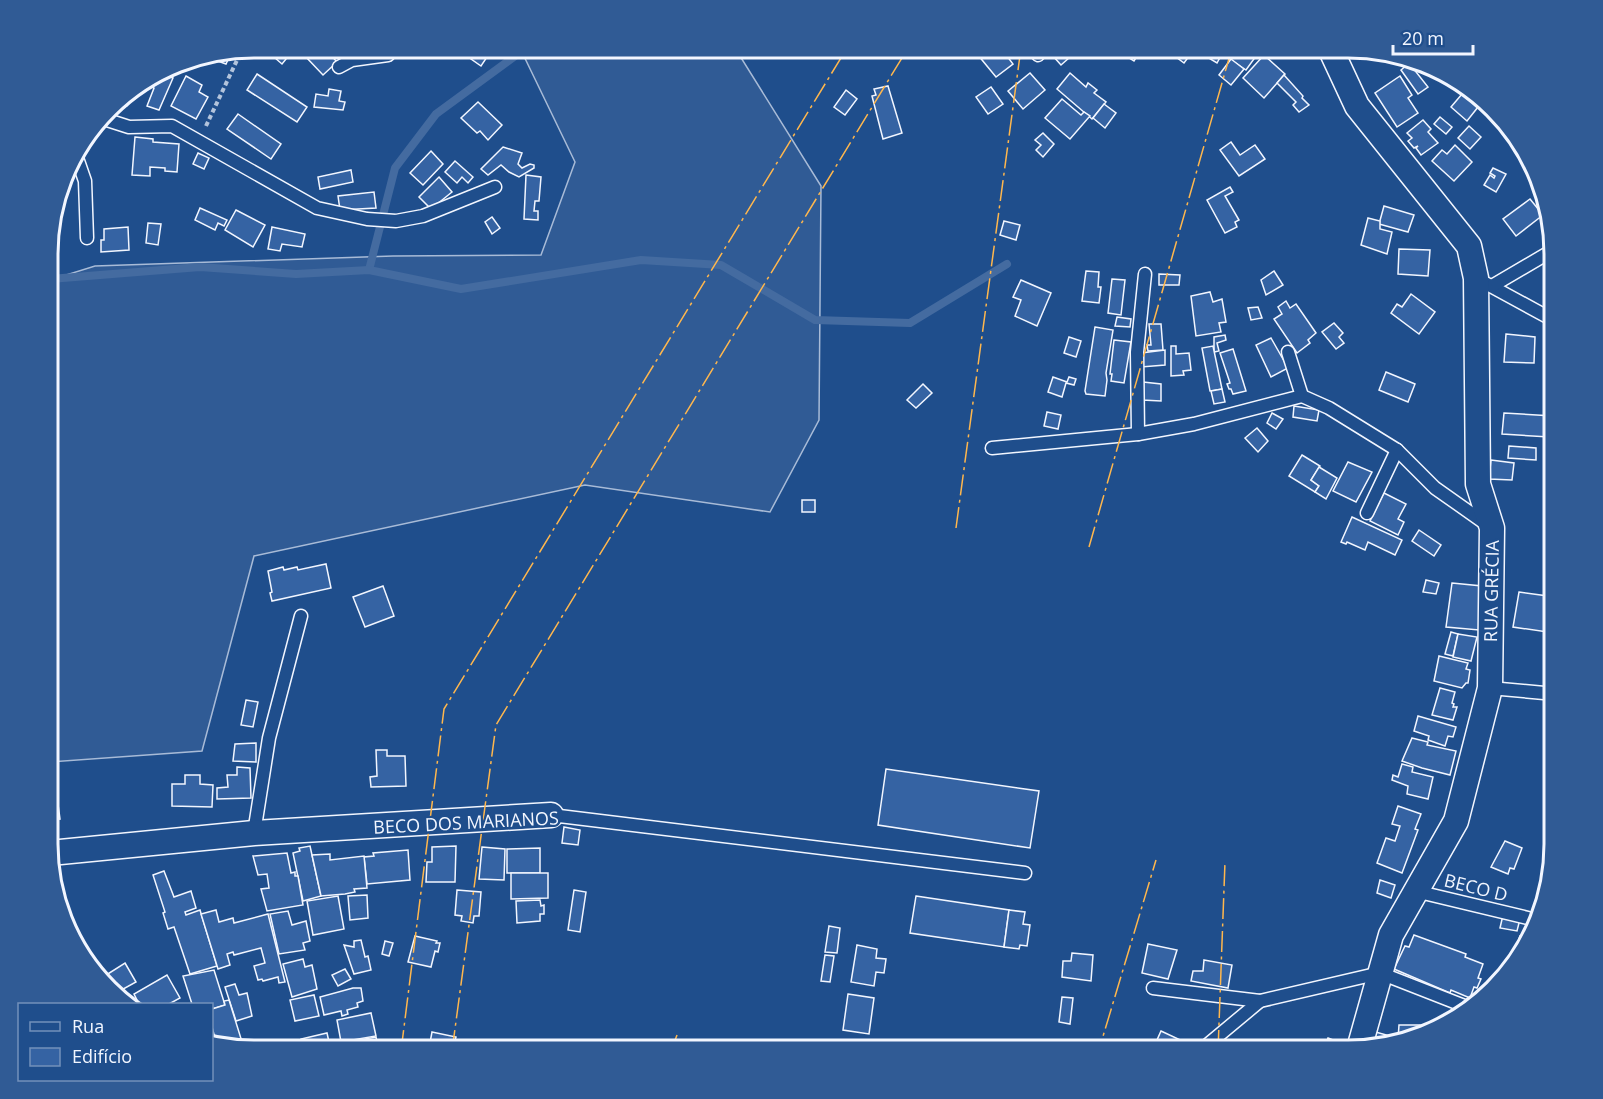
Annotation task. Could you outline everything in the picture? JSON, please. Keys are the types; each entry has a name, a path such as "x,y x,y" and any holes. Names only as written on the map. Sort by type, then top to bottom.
{"street":[{"name":"RUA GRÉCIA","path":"1335,59 1357,106 1469,246 1484,282 1478,484 1492,528 1490,688 1456,821 1391,935 1361,1039"},
{"name":"BECO DOS MARIANOS","path":"59,852 254,833 551,815"}],"lane":[{"path":"339,67 359,59"},
{"path":"111,121 129,127 172,126 317,208 367,219 396,221 423,216 495,187"},
{"path":"80,167 85,181 87,238"},
{"path":"1484,282 1544,254"},
{"path":"1138,434 1137,352 1145,274"},
{"path":"1484,282 1544,315"},
{"path":"1288,352 1302,396"},
{"path":"992,448 1138,434 1194,424 1302,396 1329,408 1397,450 1435,488 1492,528"},
{"path":"1367,513 1397,450"},
{"path":"254,833 269,738 301,616"},
{"path":"1490,688 1544,693"},
{"name":"BECO DOS MARIANOS","path":"551,815 1025,873"},
{"name":"BECO D","path":"1415,891 1528,918"},
{"path":"1153,988 1260,1001 1380,973 1461,1004"},
{"path":"1213,1040 1260,1001"}],"path":[{"path":"199,140 237,60"}],"shaded area":[{"path":"525,59 742,59 821,186 819,420 770,512 585,485 254,556 202,751 59,761 58,277 95,266 393,256 541,255 575,162"}],"building":[{"path":"276,59 286,59 282,64"},
{"path":"308,59 334,59 337,62 323,75"},
{"path":"471,59 486,59 481,66"},
{"path":"981,59 1009,59 1013,64 996,77"},
{"path":"1056,59 1068,59 1061,65"},
{"path":"1230,59 1254,59 1246,70"},
{"path":"1231,59 1244,69 1231,85 1219,75"},
{"path":"1260,59 1268,59 1285,74 1264,98 1243,78"},
{"path":"1405,67 1415,70 1428,87 1418,94 1401,70"},
{"path":"1030,73 1045,90 1023,109 1008,91"},
{"path":"1070,73 1086,87 1088,83 1097,90 1094,93 1106,102 1092,119 1057,89"},
{"path":"257,74 307,107 297,122 247,90"},
{"path":"1284,75 1309,105 1299,112 1293,105 1296,102 1277,83"},
{"path":"186,76 202,85 199,92 208,97 196,119 171,106"},
{"path":"1400,76 1412,95 1408,98 1418,113 1397,127 1375,93"},
{"path":"173,78 159,110 147,106 154,88"},
{"path":"888,86 902,133 883,139 872,96 876,95 874,89"},
{"path":"991,87 1003,104 988,114 976,97"},
{"path":"329,89 341,91 339,101 345,102 343,110 314,107 316,94 328,96"},
{"path":"846,90 857,99 845,115 834,107"},
{"path":"1461,95 1478,108 1467,121 1451,107"},
{"path":"1062,99 1081,115 1084,112 1090,116 1070,139 1045,118"},
{"path":"478,102 502,125 488,140 480,131 477,133 461,118"},
{"path":"1104,104 1116,113 1105,128 1093,118"},
{"path":"238,114 281,144 271,159 227,129"},
{"path":"1440,117 1452,127 1446,134 1434,124"},
{"path":"1423,120 1431,129 1428,132 1438,143 1421,155 1416,148 1418,146 1414,148 1408,141 1412,138 1407,133"},
{"path":"1469,126 1481,137 1470,149 1458,138"},
{"path":"1043,133 1054,144 1043,157 1036,150 1041,145 1035,140"},
{"path":"135,137 153,139 153,142 179,144 177,172 150,167 150,176 132,175"},
{"path":"1231,142 1240,155 1255,145 1265,159 1239,176 1220,150"},
{"path":"1455,145 1472,162 1454,181 1432,161 1442,150 1447,154"},
{"path":"503,147 522,153 518,164 522,168 530,164 534,165 534,168 519,177 501,165 488,175 481,169"},
{"path":"431,151 443,164 423,185 410,173"},
{"path":"198,153 209,158 204,169 193,164"},
{"path":"455,161 473,177 468,183 462,177 457,183 445,172"},
{"path":"1493,168 1506,174 1496,192 1484,185 1490,175 1494,178 1495,176 1490,173"},
{"path":"351,170 353,182 320,189 318,177"},
{"path":"526,175 541,177 539,201 535,201 534,211 538,211 538,220 524,219"},
{"path":"439,177 452,192 431,209 419,197"},
{"path":"1230,187 1233,192 1225,196 1239,220 1235,222 1237,227 1225,233 1207,200"},
{"path":"374,192 376,208 340,210 338,196"},
{"path":"1530,199 1539,210 1541,217 1516,236 1503,219"},
{"path":"1384,206 1414,215 1408,232 1379,224"},
{"path":"200,208 227,220 224,226 218,223 215,230 195,220"},
{"path":"236,210 265,225 253,247 225,230"},
{"path":"492,217 500,228 492,234 485,222"},
{"path":"1368,218 1380,221 1380,229 1392,232 1387,254 1361,245"},
{"path":"1004,221 1020,225 1016,240 1000,235"},
{"path":"148,223 161,224 158,245 146,243"},
{"path":"128,227 129,250 101,252 104,229"},
{"path":"272,227 305,234 302,247 282,244 280,251 268,249"},
{"path":"1399,249 1430,250 1428,276 1398,274"},
{"path":"1086,271 1099,272 1098,287 1101,287 1099,303 1082,301"},
{"path":"1274,271 1283,285 1266,295 1261,280"},
{"path":"1159,274 1180,275 1179,285 1159,285"},
{"path":"1112,279 1125,280 1121,315 1108,313"},
{"path":"1021,280 1051,293 1037,326 1015,316 1021,300 1013,297"},
{"path":"1210,292 1213,302 1222,299 1226,322 1219,323 1221,332 1196,336 1191,296"},
{"path":"1411,294 1435,312 1419,334 1391,313 1397,304 1402,307"},
{"path":"1286,301 1290,308 1296,304 1316,333 1308,340 1310,343 1297,353 1274,319 1282,314 1278,307"},
{"path":"1258,307 1262,318 1251,320 1248,308"},
{"path":"1117,317 1131,319 1130,327 1115,326"},
{"path":"1334,323 1343,333 1339,337 1344,343 1336,349 1322,332"},
{"path":"1149,324 1161,324 1163,350 1148,351 1147,345 1151,345"},
{"path":"1095,327 1113,330 1105,396 1086,394 1085,391"},
{"path":"1506,334 1535,337 1534,363 1504,362"},
{"path":"1225,335 1226,340 1217,343 1219,351 1214,352 1214,337"},
{"path":"1069,337 1081,341 1076,357 1064,353"},
{"path":"1271,338 1288,368 1271,377 1256,345"},
{"path":"1114,340 1131,342 1124,383 1111,381"},
{"path":"1171,346 1176,346 1176,354 1189,353 1191,370 1183,371 1184,375 1171,376"},
{"path":"1213,346 1222,389 1210,391 1202,348"},
{"path":"1233,349 1246,391 1233,394 1227,384 1230,383 1220,353"},
{"path":"1165,350 1165,365 1141,367 1141,353"},
{"path":"1386,372 1415,384 1408,402 1379,390"},
{"path":"1053,377 1067,382 1069,377 1076,379 1074,385 1066,383 1062,397 1048,392"},
{"path":"1143,382 1161,384 1161,401 1142,400"},
{"path":"923,384 932,393 916,408 907,400"},
{"path":"1222,389 1225,402 1214,404 1211,391"},
{"path":"1294,406 1319,410 1317,421 1293,417"},
{"path":"1047,412 1061,415 1058,429 1044,426"},
{"path":"1272,413 1283,419 1276,429 1267,423"},
{"path":"1504,413 1544,415 1544,437 1502,434"},
{"path":"1257,428 1268,441 1258,452 1245,438"},
{"path":"1509,446 1536,448 1536,460 1508,458"},
{"path":"1302,455 1320,466 1311,480 1319,486 1315,492 1289,476"},
{"path":"1491,460 1514,463 1512,480 1489,479"},
{"path":"1348,462 1372,472 1356,502 1333,491"},
{"path":"1319,467 1337,478 1326,499 1315,492 1319,486 1311,480"},
{"path":"1384,493 1406,504 1398,519 1404,522 1398,535 1370,521"},
{"path":"802,500 815,500 815,512 802,512"},
{"path":"1352,517 1402,540 1395,555 1368,542 1365,550 1347,542 1346,544 1341,542"},
{"path":"1419,530 1441,545 1434,556 1412,541"},
{"path":"326,564 331,588 272,601 268,571 283,567 284,570 297,567 298,570"},
{"path":"1426,580 1439,583 1436,594 1423,592"},
{"path":"1452,583 1482,586 1479,630 1446,627"},
{"path":"383,586 394,616 365,627 353,597"},
{"path":"1519,592 1544,595 1544,632 1513,627"},
{"path":"1451,632 1458,634 1453,656 1445,654"},
{"path":"1458,634 1477,637 1471,661 1453,657"},
{"path":"1439,656 1468,663 1466,669 1470,670 1468,683 1462,688 1434,681"},
{"path":"1440,688 1455,692 1452,703 1453,707 1457,707 1453,720 1432,715"},
{"path":"246,700 258,702 253,727 241,725"},
{"path":"1418,716 1456,727 1453,737 1448,736 1445,746 1428,740 1429,736 1414,731"},
{"path":"1412,738 1428,742 1427,745 1456,751 1450,775 1402,761"},
{"path":"256,743 256,762 233,761 235,744"},
{"path":"376,750 387,750 387,756 405,756 406,786 371,787 370,777 377,776"},
{"path":"1402,764 1413,767 1412,772 1433,777 1428,799 1407,794 1408,786 1392,780 1393,775 1398,777"},
{"path":"237,767 250,768 251,798 217,799 217,788 228,787 227,775 237,775"},
{"path":"886,769 1039,791 1030,848 878,825"},
{"path":"185,775 200,775 200,784 213,785 212,807 172,806 172,784 185,784"},
{"path":"1398,806 1421,814 1415,829 1418,830 1402,873 1377,863 1386,838 1395,841 1400,826 1392,824"},
{"path":"564,827 580,830 578,845 562,843"},
{"path":"1505,841 1522,848 1514,869 1510,868 1508,874 1491,867"},
{"path":"310,846 321,896 303,901 293,853 300,851 299,848"},
{"path":"456,846 455,882 426,882 427,862 432,862 432,847"},
{"path":"482,847 505,849 504,880 479,879"},
{"path":"540,848 540,873 507,873 507,849"},
{"path":"408,850 410,880 367,884 364,857 374,856 373,853"},
{"path":"287,853 291,873 295,872 295,876 298,876 303,905 267,911 261,889 269,888 267,874 258,875 253,856"},
{"path":"330,854 330,860 364,856 367,888 354,889 355,892 345,894 321,896 312,855"},
{"path":"164,871 174,897 191,891 196,908 185,912 186,915 200,910 217,966 190,974 174,927 168,929 153,875"},
{"path":"511,873 548,873 548,898 511,899"},
{"path":"1380,880 1395,885 1391,898 1377,893"},
{"path":"457,890 481,892 479,916 474,916 473,923 461,921 462,916 455,915"},
{"path":"574,890 586,892 580,932 568,930"},
{"path":"367,895 368,918 350,920 348,896"},
{"path":"338,896 344,929 313,935 307,901"},
{"path":"916,896 1009,910 1004,947 910,933"},
{"path":"540,900 541,906 544,905 544,914 540,914 540,921 517,923 516,901"},
{"path":"216,910 219,922 233,918 234,923 268,914 285,982 279,983 278,977 258,980 254,966 265,963 261,948 234,955 233,952 227,954 230,965 218,969 201,914"},
{"path":"1009,910 1025,912 1023,924 1030,925 1027,946 1020,945 1019,949 1004,947"},
{"path":"288,911 292,925 306,921 310,941 303,943 305,950 279,954 270,914"},
{"path":"1503,915 1520,919 1517,931 1500,928"},
{"path":"829,926 840,928 837,953 825,952"},
{"path":"1414,935 1466,954 1465,957 1483,964 1477,988 1474,987 1470,998 1451,990 1450,993 1394,969 1405,946 1409,947"},
{"path":"415,936 440,943 438,952 435,951 431,967 408,962"},
{"path":"361,940 371,970 354,974 344,945 354,947 354,941"},
{"path":"385,941 393,943 389,956 382,954"},
{"path":"1148,944 1177,950 1168,979 1142,973"},
{"path":"857,945 877,949 876,958 886,959 884,973 876,972 874,986 851,982"},
{"path":"1072,953 1093,955 1091,981 1062,977 1063,961 1071,961"},
{"path":"825,955 834,956 830,982 821,981"},
{"path":"303,959 305,967 312,965 317,989 292,997 283,964"},
{"path":"1204,960 1232,965 1228,988 1191,981 1193,971 1203,971"},
{"path":"125,963 136,982 122,989 107,974"},
{"path":"345,969 351,979 338,986 332,975"},
{"path":"214,970 225,1005 213,1009 213,1003 192,1003 183,976"},
{"path":"167,975 180,998 171,1003 140,1003 134,994"},
{"path":"235,984 239,995 247,993 252,1016 236,1021 225,987"},
{"path":"361,988 363,1001 357,1003 358,1007 347,1010 348,1014 342,1016 341,1011 324,1015 320,997"},
{"path":"848,994 874,998 869,1034 843,1030"},
{"path":"314,995 319,1016 295,1021 290,1000"},
{"path":"1062,997 1073,998 1070,1024 1059,1022"},
{"path":"229,1000 241,1040 214,1036 213,1009 225,1005 224,1001"},
{"path":"371,1013 376,1036 341,1040 337,1020"},
{"path":"1399,1025 1420,1025 1420,1026 1398,1034"},
{"path":"1161,1031 1180,1040 1157,1040"},
{"path":"1372,1031 1390,1036 1374,1039 1369,1039"},
{"path":"432,1032 456,1037 455,1040 430,1040"},
{"path":"327,1033 329,1040 301,1040"},
{"path":"376,1037 377,1040 358,1040"}],"waterway":[{"path":"369,270 395,168 436,114 511,59"},
{"path":"58,278 200,267 296,274 369,270 461,289 641,260 721,265 815,320 910,323 1007,264"}],"power":[{"path":"402,1040 444,709 840,59"},
{"path":"453,1040 496,725 901,59"},
{"path":"956,528 1020,59"},
{"path":"1089,547 1229,59"},
{"path":"1102,1040 1156,860"},
{"path":"1218,1040 1225,862"},
{"path":"675,1040 677,1035"}]}
